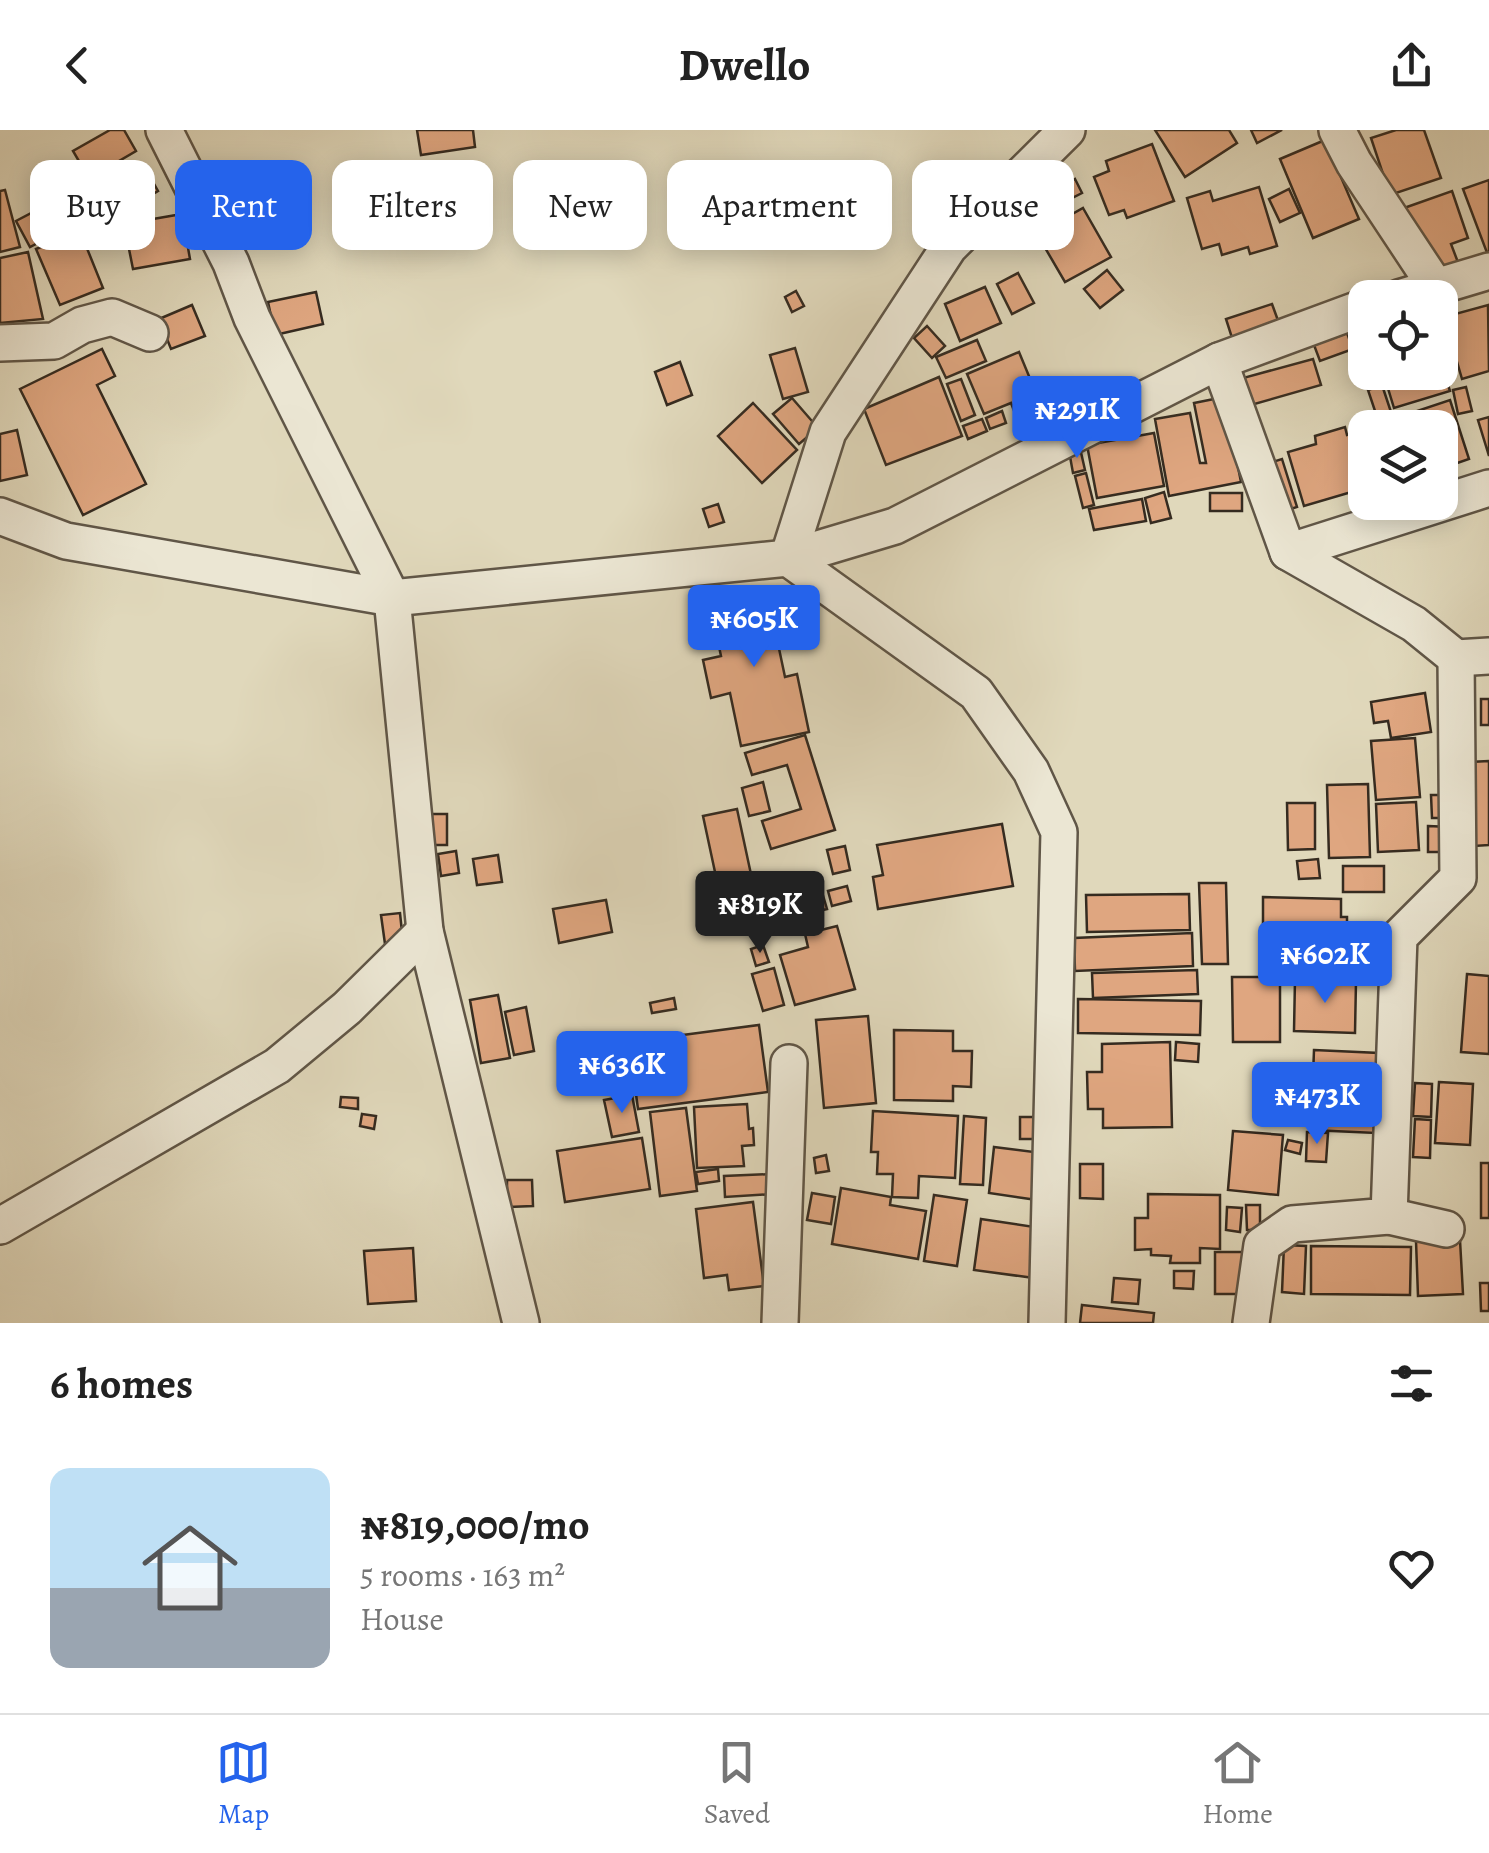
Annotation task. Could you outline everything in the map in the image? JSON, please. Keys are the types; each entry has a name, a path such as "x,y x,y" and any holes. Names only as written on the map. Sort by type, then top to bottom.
{"street":[{"path":"164,130 231,264 252,318 392,598 424,931 521,1323"},
{"path":"788,558 828,432 838,416 950,247 1068,130"},
{"path":"1337,130 1354,164 1431,280"},
{"path":"1458,280 1489,271"},
{"path":"0,516 66,541 392,598 788,558 896,526 1219,361 1348,313"},
{"path":"0,343 54,341 82,325 112,316 150,332"},
{"path":"1219,361 1288,552 1472,657 1458,878 1399,937 1389,1216"},
{"path":"1288,552 1489,488"},
{"path":"788,558 976,693 1031,771 1059,832 1047,1323"},
{"path":"0,1226 277,1066 347,1008 424,931"},
{"path":"780,1323 789,1063"},
{"path":"1251,1323 1262,1246 1292,1224 1389,1216 1446,1229"}],"building":[{"path":"110,130 124,130 136,151 121,160 78,160 73,151"},
{"path":"417,130 473,130 475,147 421,155"},
{"path":"1155,130 1229,130 1237,143 1185,177"},
{"path":"1251,130 1282,130 1257,143"},
{"path":"1396,130 1424,130 1441,178 1390,195 1371,138"},
{"path":"1325,140 1359,219 1313,238 1280,159"},
{"path":"1152,144 1174,201 1127,218 1124,210 1109,215 1094,177 1109,171 1106,161"},
{"path":"1074,180 1082,193 1074,197"},
{"path":"1489,180 1489,258 1463,189"},
{"path":"1259,187 1277,246 1250,254 1248,247 1222,255 1219,244 1202,249 1187,198 1210,191 1213,201"},
{"path":"1289,189 1300,213 1280,222 1269,199"},
{"path":"5,190 20,247 0,252 0,191"},
{"path":"1452,191 1468,238 1451,244 1459,265 1433,274 1390,213"},
{"path":"1083,208 1111,257 1065,282 1046,250 1074,250 1074,213"},
{"path":"30,214 30,247 16,221"},
{"path":"175,215 175,250 188,250 190,259 133,269 129,250 155,250 155,219"},
{"path":"36,250 88,250 103,288 60,305"},
{"path":"28,252 43,319 0,323 0,258"},
{"path":"1107,270 1123,290 1100,308 1084,289"},
{"path":"1018,273 1034,303 1012,314 997,284"},
{"path":"985,287 1001,323 960,341 945,304"},
{"path":"796,291 804,306 792,312 785,297"},
{"path":"316,292 323,324 275,335 268,302"},
{"path":"1272,304 1280,326 1233,341 1226,319"},
{"path":"192,305 205,336 171,349 159,319"},
{"path":"1488,305 1489,371 1462,379 1458,365 1458,313"},
{"path":"927,326 945,346 932,358 914,338"},
{"path":"1348,336 1348,351 1320,361 1314,345"},
{"path":"977,340 986,361 946,378 936,357"},
{"path":"795,348 808,392 783,399 770,355"},
{"path":"102,349 115,376 97,385 146,484 83,515 20,389"},
{"path":"1019,352 1043,410 1018,421 1011,403 984,414 967,374"},
{"path":"1313,359 1321,385 1251,405 1243,378"},
{"path":"680,362 692,395 667,405 655,372"},
{"path":"939,377 962,436 886,465 864,409"},
{"path":"961,379 975,415 961,421 947,384"},
{"path":"1466,387 1472,411 1458,414 1453,390"},
{"path":"1368,390 1384,390 1390,410 1375,410"},
{"path":"1388,390 1450,391 1394,408"},
{"path":"1224,397 1241,482 1169,496 1155,419 1190,413 1200,463 1206,463 1194,403"},
{"path":"792,398 818,428 799,444 773,414"},
{"path":"1450,400 1453,410 1420,410"},
{"path":"753,403 797,450 762,483 718,436"},
{"path":"1002,411 1006,423 990,429 986,418"},
{"path":"1489,417 1489,456 1478,420"},
{"path":"982,419 987,431 968,439 963,426"},
{"path":"1458,425 1469,459 1458,463"},
{"path":"1345,427 1348,493 1304,506 1288,452 1316,444 1315,436"},
{"path":"17,430 27,475 0,481 0,434"},
{"path":"1154,433 1164,486 1097,498 1087,445"},
{"path":"1080,448 1085,470 1073,473 1069,451"},
{"path":"1282,459 1297,507 1281,512 1266,464"},
{"path":"1086,473 1094,505 1083,508 1075,476"},
{"path":"1164,492 1171,518 1151,523 1145,498"},
{"path":"1210,493 1242,493 1242,511 1210,511"},
{"path":"1142,499 1146,521 1094,530 1089,509"},
{"path":"718,504 724,522 709,527 703,509"},
{"path":"766,587 785,677 797,674 809,732 741,746 730,693 711,698 703,660 721,656 709,599"},
{"path":"1425,693 1431,732 1391,738 1388,721 1374,723 1371,702"},
{"path":"1481,699 1489,699 1489,725 1481,725"},
{"path":"805,735 835,830 771,849 762,821 801,809 787,765 752,775 745,753"},
{"path":"1415,738 1420,797 1376,800 1371,741"},
{"path":"1489,761 1489,845 1474,846 1470,762"},
{"path":"763,782 770,811 749,816 742,788"},
{"path":"1368,784 1370,857 1329,858 1327,785"},
{"path":"1431,795 1443,795 1444,818 1432,818"},
{"path":"1416,802 1419,850 1378,852 1376,804"},
{"path":"1287,803 1315,803 1315,849 1288,850"},
{"path":"737,809 758,907 724,914 703,816"},
{"path":"432,814 447,814 447,845 431,845"},
{"path":"1002,824 1013,886 878,909 873,877 883,875 877,845"},
{"path":"1428,826 1450,827 1450,852 1428,852"},
{"path":"845,846 850,870 833,874 827,850"},
{"path":"456,851 459,873 441,876 438,854"},
{"path":"498,855 502,882 477,885 473,859"},
{"path":"1318,859 1320,878 1299,879 1297,861"},
{"path":"1343,866 1384,866 1384,892 1343,892"},
{"path":"1199,883 1226,883 1228,964 1202,964"},
{"path":"847,886 851,901 832,906 828,891"},
{"path":"822,892 827,909 810,913 806,897"},
{"path":"1189,894 1190,930 1087,932 1086,895"},
{"path":"1263,897 1341,899 1341,917 1347,917 1347,945 1336,945 1336,969 1275,968 1275,940 1263,940"},
{"path":"606,900 612,932 559,943 553,909"},
{"path":"400,913 403,942 385,944 381,915"},
{"path":"837,926 855,989 795,1005 780,955 808,947 805,934"},
{"path":"1192,933 1193,966 1075,971 1074,938"},
{"path":"763,945 769,962 756,966 751,949"},
{"path":"1349,945 1382,948 1380,974 1346,970"},
{"path":"774,968 784,1005 763,1011 752,974"},
{"path":"1197,970 1198,994 1093,998 1092,973"},
{"path":"1467,974 1489,976 1489,1054 1461,1052"},
{"path":"1232,977 1280,977 1280,1042 1233,1042"},
{"path":"1295,979 1356,981 1355,1033 1294,1031"},
{"path":"498,995 510,1058 481,1063 470,1000"},
{"path":"674,998 676,1009 652,1013 650,1003"},
{"path":"1078,999 1201,1001 1200,1035 1078,1033"},
{"path":"526,1007 534,1051 514,1055 505,1012"},
{"path":"868,1016 876,1103 824,1108 816,1020"},
{"path":"759,1025 768,1092 638,1109 629,1042"},
{"path":"894,1030 953,1031 953,1051 972,1051 971,1087 953,1086 953,1101 894,1100"},
{"path":"1170,1042 1172,1127 1103,1128 1103,1109 1088,1109 1087,1072 1102,1072 1102,1044"},
{"path":"1176,1042 1199,1044 1198,1062 1175,1060"},
{"path":"1314,1050 1379,1053 1376,1133 1311,1130"},
{"path":"1439,1082 1473,1084 1470,1145 1435,1143"},
{"path":"1415,1083 1432,1084 1431,1117 1413,1116"},
{"path":"632,1095 639,1132 612,1137 604,1100"},
{"path":"341,1097 358,1098 358,1109 340,1107"},
{"path":"747,1104 754,1145 742,1146 744,1166 697,1168 694,1107"},
{"path":"686,1108 697,1191 660,1196 650,1112"},
{"path":"873,1111 958,1116 955,1178 919,1176 918,1198 892,1197 893,1174 877,1174 878,1152 871,1152"},
{"path":"362,1114 376,1116 374,1129 360,1126"},
{"path":"964,1116 986,1118 983,1185 960,1184"},
{"path":"1020,1117 1042,1117 1042,1139 1020,1139"},
{"path":"1415,1119 1431,1120 1430,1158 1413,1157"},
{"path":"1233,1131 1283,1135 1278,1195 1228,1190"},
{"path":"1307,1132 1328,1133 1326,1162 1306,1161"},
{"path":"642,1138 650,1189 565,1202 557,1151"},
{"path":"1288,1140 1302,1143 1300,1154 1285,1150"},
{"path":"994,1147 1042,1153 1037,1200 989,1193"},
{"path":"826,1155 829,1171 816,1173 814,1158"},
{"path":"1481,1163 1489,1163 1489,1218 1481,1218"},
{"path":"1080,1164 1103,1164 1103,1199 1080,1198"},
{"path":"718,1169 719,1181 698,1184 696,1172"},
{"path":"772,1174 773,1194 725,1197 724,1176"},
{"path":"507,1180 532,1180 533,1206 507,1207"},
{"path":"841,1188 891,1197 890,1205 926,1211 918,1259 832,1244"},
{"path":"812,1193 835,1197 831,1224 807,1220"},
{"path":"1148,1194 1220,1195 1220,1249 1200,1248 1200,1263 1170,1263 1171,1256 1151,1255 1151,1249 1135,1250 1135,1218 1148,1218"},
{"path":"934,1195 967,1200 957,1266 924,1261"},
{"path":"753,1202 764,1286 729,1290 727,1275 704,1278 696,1209"},
{"path":"1246,1205 1260,1205 1260,1230 1247,1230"},
{"path":"1227,1207 1242,1208 1240,1232 1226,1230"},
{"path":"981,1219 1041,1228 1034,1278 974,1270"},
{"path":"1460,1240 1463,1294 1418,1296 1416,1241"},
{"path":"1284,1245 1306,1246 1304,1294 1282,1292"},
{"path":"1311,1246 1411,1247 1410,1295 1311,1294"},
{"path":"413,1248 416,1301 368,1304 364,1251"},
{"path":"1215,1252 1243,1252 1244,1294 1215,1294"},
{"path":"1174,1271 1194,1271 1193,1289 1174,1288"},
{"path":"1114,1278 1140,1280 1138,1304 1112,1302"},
{"path":"1480,1283 1489,1283 1489,1311 1481,1311"},
{"path":"1082,1305 1154,1313 1153,1323 1080,1323"}]}
